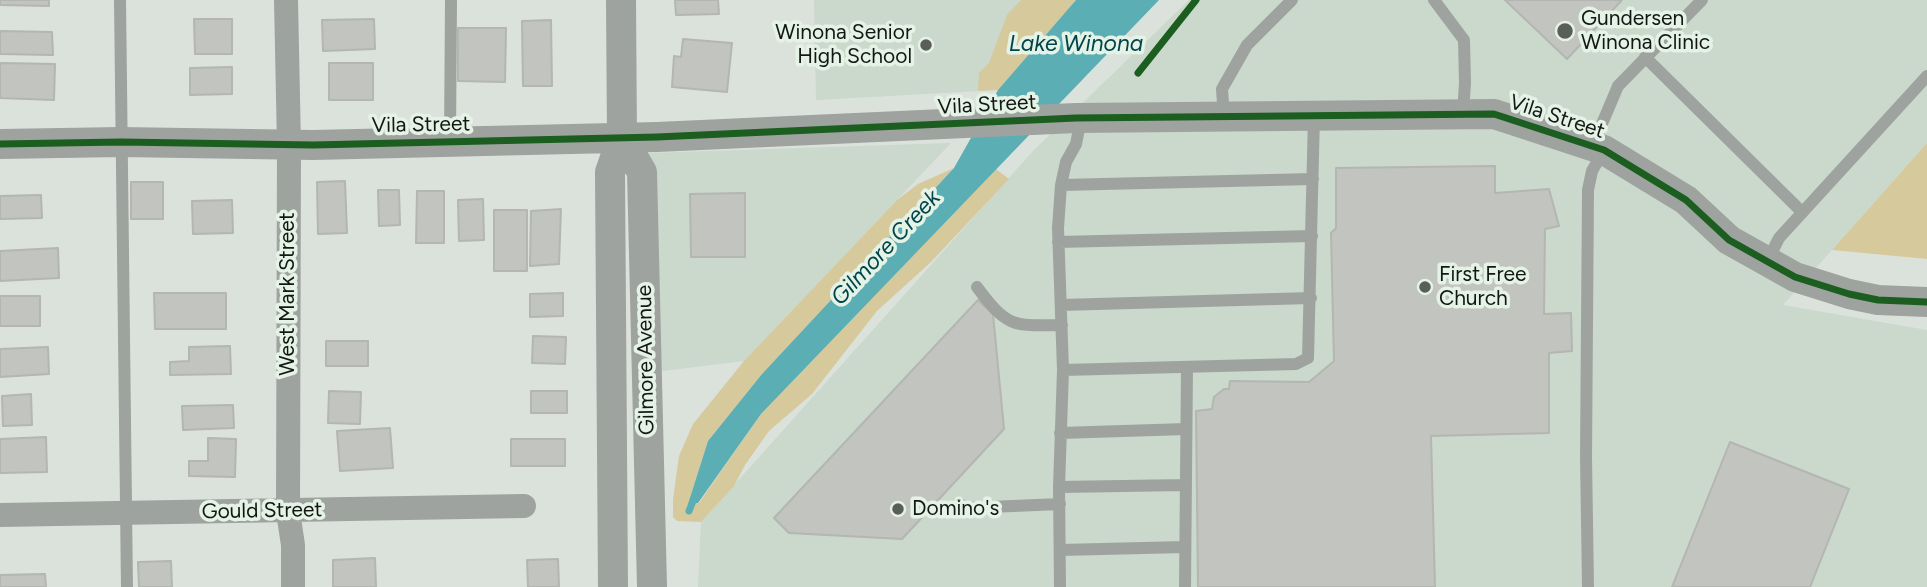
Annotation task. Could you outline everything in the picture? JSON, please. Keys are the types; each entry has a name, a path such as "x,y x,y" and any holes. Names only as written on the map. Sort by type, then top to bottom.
{"street":[{"name":"West Mark Street","path":"286,0 289,145 288,512 293,545 293,587"},
{"name":"Gilmore Avenue","path":"613,587 610,172 622,138 621,0"},
{"name":"Vila Street","path":"0,145 121,142 289,145 450,142 622,138 1078,118 1494,114 1599,147 1686,200 1729,240 1795,277 1878,300 1927,302"},
{"name":"Gilmore Avenue","path":"622,138 642,172 652,587"},
{"name":"Gould Street","path":"0,515 524,506"}],"lane":[{"path":"120,0 127,587"},
{"path":"450,142 451,0"},
{"path":"1224,118 1222,89 1247,45 1292,0"},
{"path":"1434,0 1464,40 1463,115"},
{"path":"1588,587 1588,190 1618,86 1702,0"},
{"path":"1645,57 1802,212"},
{"path":"1767,262 1779,237 1927,76"},
{"path":"1063,370 1296,364 1308,358 1314,116"},
{"path":"1060,587 1059,487 1063,370 1058,242 1061,185 1066,162 1076,145 1078,118"},
{"path":"1061,185 1313,179"},
{"path":"1058,242 1312,236"},
{"path":"978,287 1005,320 1019,326 1062,325"},
{"path":"1061,305 1311,298"},
{"path":"1185,587 1187,367"},
{"path":"1060,433 1186,429"},
{"path":"1059,487 1186,485"},
{"path":"960,504 966,508 1060,504"},
{"path":"1060,550 1185,547"}],"shaded area":[{"name":"Winona Senior High School","path":"814,0 1076,0 998,90 816,100"},
{"path":"1021,0 1076,0 998,90 978,91 979,73 989,63 1007,15"},
{"path":"1189,0 1927,0 1927,143 1783,305 1927,330 1927,587 698,587 701,522 1033,151"},
{"path":"951,143 744,361 655,372 648,153"},
{"path":"1927,143 1927,259 1832,250"},
{"path":"954,168 762,374 708,441 688,504 699,503 761,414 996,169 1009,179 931,262 877,311 812,394 769,431 734,486 701,522 677,521 673,517 673,499 679,456 693,424 744,361 897,200 918,184"}],"water":[{"name":"Lake Winona","path":"1076,0 1159,0 761,414 698,503 688,504 708,441 762,374 954,168 998,90"}],"building":[{"path":"0,0 49,0 49,6 0,5"},
{"path":"675,0 718,0 719,14 676,15"},
{"name":"Gundersen Winona Clinic","path":"1505,0 1622,0 1567,59"},
{"path":"194,19 232,19 232,54 195,54"},
{"path":"374,19 375,49 323,51 322,20"},
{"path":"551,20 552,86 523,86 522,21"},
{"path":"458,28 506,28 505,82 458,81"},
{"path":"0,31 52,32 53,55 0,54"},
{"path":"683,39 732,43 727,92 672,87 674,56 681,57"},
{"path":"0,63 55,64 54,100 0,98"},
{"path":"329,63 373,63 373,100 329,100"},
{"path":"232,67 232,94 190,95 190,68"},
{"path":"1495,166 1495,193 1549,189 1559,226 1545,229 1544,314 1571,313 1572,351 1549,353 1549,433 1431,436 1435,587 1198,587 1196,411 1212,409 1214,397 1224,389 1229,389 1230,381 1309,382 1334,361 1331,233 1336,228 1336,168"},
{"path":"345,181 347,233 318,234 317,182"},
{"path":"131,182 163,182 163,219 131,219"},
{"path":"378,190 399,190 400,225 379,226"},
{"path":"417,191 444,191 444,243 416,243"},
{"path":"745,193 745,257 691,257 690,194"},
{"path":"41,195 42,218 0,219 0,196"},
{"path":"483,199 484,240 459,241 458,200"},
{"path":"232,200 233,233 193,234 192,201"},
{"path":"561,209 559,264 530,266 531,211"},
{"path":"494,210 527,210 527,271 494,271"},
{"path":"58,248 59,278 0,281 0,251"},
{"path":"154,293 226,293 226,329 155,329"},
{"path":"563,293 563,316 530,317 530,294"},
{"path":"0,296 40,296 40,326 0,326"},
{"path":"978,300 993,314 1004,429 902,539 789,533 774,518"},
{"path":"533,336 566,337 565,364 532,363"},
{"path":"326,341 368,341 368,366 326,366"},
{"path":"230,346 231,374 170,375 170,362 189,361 189,347"},
{"path":"48,347 49,374 0,377 0,349"},
{"path":"329,391 361,392 360,424 328,423"},
{"path":"531,391 567,391 567,413 531,413"},
{"path":"31,394 32,425 3,426 2,396"},
{"path":"233,405 234,428 183,430 182,406"},
{"path":"390,428 393,468 340,471 337,431"},
{"path":"46,437 47,472 0,473 0,439"},
{"path":"208,438 236,439 235,477 189,476 189,461 208,461"},
{"path":"511,439 565,439 565,466 511,466"},
{"path":"1730,442 1849,489 1810,587 1672,587"},
{"path":"375,558 376,587 333,587 333,560"},
{"path":"558,559 559,587 528,587 527,560"},
{"path":"171,561 172,587 139,587 138,562"},
{"path":"45,574 46,587 0,587 0,575"}],"waterway":[{"name":"Gilmore Creek","path":"689,511 695,496"}],"cycle path":[{"path":"1138,73 1196,0"},
{"path":"0,144 121,142 313,145 657,137 1076,118 1494,114 1604,150 1686,200 1729,240 1795,277 1878,300 1927,302"}],"place":[{"name":"Gundersen Winona Clinic","path":"1565,31"},
{"name":"Winona Senior High School","path":"926,45"},
{"name":"First Free Church","path":"1425,287"},
{"name":"Domino's","path":"898,509"}]}
